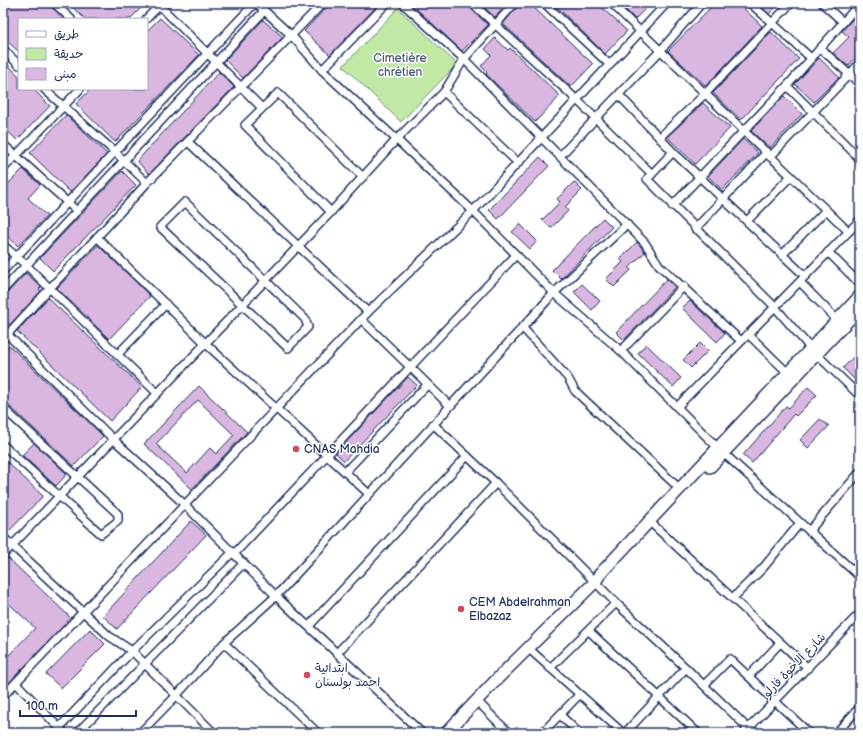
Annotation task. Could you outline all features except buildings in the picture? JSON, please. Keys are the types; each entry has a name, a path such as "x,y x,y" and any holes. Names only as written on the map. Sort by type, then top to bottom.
{"main road":[{"path":"814,351 837,320 860,296"},
{"path":"446,733 476,700 595,582 600,574 721,451 814,351 860,308"},
{"path":"651,523 680,488 721,451"}],"street":[{"path":"54,3 70,18"},
{"path":"3,271 255,3 292,36 322,70 473,211 554,293 621,351 721,451 860,577"},
{"path":"323,3 147,184 5,336 184,504 276,596 422,733"},
{"path":"322,70 387,3"},
{"path":"402,3 464,59 561,155 645,243 659,265 684,286 741,341"},
{"path":"472,3 577,100 652,174"},
{"path":"3,555 113,438 332,212 396,140 444,92 464,59 515,3"},
{"path":"544,3 610,65"},
{"path":"611,3 848,231"},
{"path":"3,696 361,319 473,211 667,3"},
{"path":"561,155 661,50 702,3"},
{"path":"750,3 811,58"},
{"path":"660,137 706,93 791,3"},
{"path":"822,3 843,22"},
{"path":"672,206 786,86 860,3"},
{"path":"147,18 160,4 262,108"},
{"path":"3,290 264,11"},
{"path":"820,48 860,84"},
{"path":"3,49 18,64"},
{"path":"695,229 768,154 813,113 860,63"},
{"path":"786,86 860,159"},
{"path":"45,90 115,152 147,184"},
{"path":"3,169 79,90"},
{"path":"444,92 518,163"},
{"path":"332,212 244,125 278,93 363,177"},
{"path":"619,95 673,152 782,255 837,320"},
{"path":"188,142 368,312"},
{"path":"3,144 77,211"},
{"path":"673,152 647,179 672,206 774,307 814,351 860,396"},
{"path":"747,221 791,176"},
{"path":"185,202 266,280 305,319 308,327 288,348 160,227 185,202"},
{"path":"782,255 826,210"},
{"path":"677,407 860,220"},
{"path":"140,733 224,643 276,596 554,293 627,224"},
{"path":"97,237 205,343 346,471 369,494"},
{"path":"3,245 26,265 157,393"},
{"path":"828,252 860,284"},
{"path":"16,683 62,730 132,651 234,553 329,456 409,368 516,255"},
{"path":"621,351 684,286"},
{"path":"118,355 166,304"},
{"path":"361,319 409,368 450,406"},
{"path":"522,327 568,378 575,391 680,488"},
{"path":"748,334 790,376"},
{"path":"346,471 427,385"},
{"path":"3,408 78,475 118,514 118,521 101,534 3,445"},
{"path":"433,424 496,483 616,603 704,685 748,732"},
{"path":"309,626 467,456"},
{"path":"809,531 860,472"},
{"path":"337,653 496,483"},
{"path":"651,523 808,668"},
{"path":"733,598 763,568 800,523"},
{"path":"3,537 109,636 132,651 214,733"},
{"path":"77,733 144,663 244,563"},
{"path":"550,668 616,603"},
{"name":"شارع الاخوة فارلو","path":"748,732 775,701 860,613"},
{"path":"589,631 698,733"},
{"path":"749,676 780,642"},
{"path":"224,643 318,733"},
{"path":"528,648 579,695 624,733 686,668"},
{"path":"704,685 730,659 809,733"},
{"path":"542,733 579,695"},
{"path":"476,700 509,733"},
{"path":"836,733 859,709"},
{"path":"560,714 579,733"}],"green space":[{"name":"Cimetière chrétien","path":"398,8 457,64 401,122 343,66"}],"place":[{"name":"CNAS Mahdia","path":"296,449"},
{"name":"CEM Abdelrahman Elbazaz","path":"461,609"},
{"name":"ابتدائية احمد بولسنان","path":"307,675"}]}
